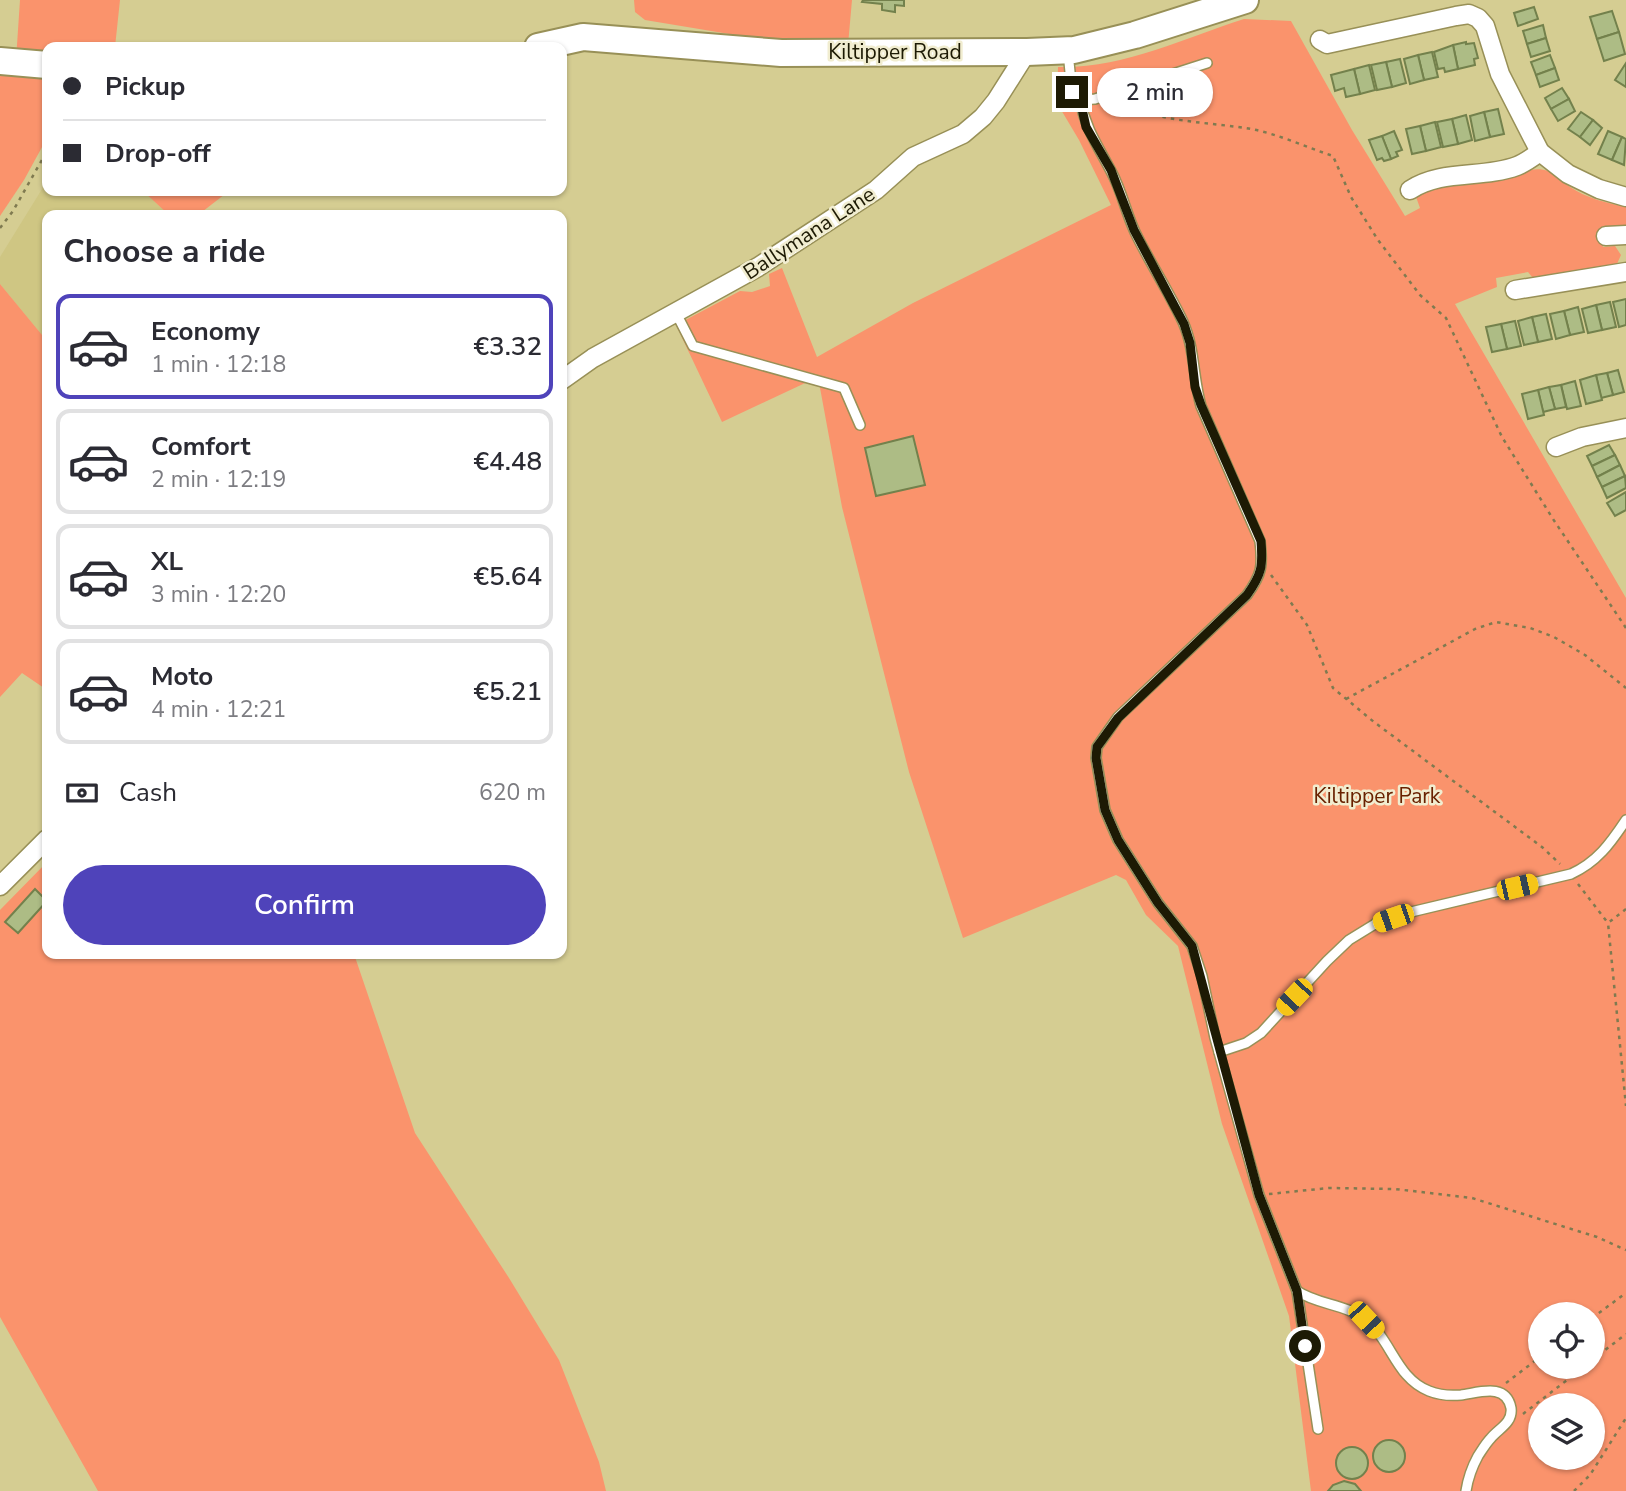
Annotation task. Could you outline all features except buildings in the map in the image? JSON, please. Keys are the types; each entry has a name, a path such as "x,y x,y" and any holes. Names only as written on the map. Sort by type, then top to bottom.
{"street":[{"name":"Kiltipper Road","path":"560,42 583,37 782,52 1068,50 1135,35 1245,0"},
{"path":"1320,40 1327,44 1457,16 1469,15 1478,18 1485,26 1493,45 1500,74 1541,152 1568,174 1626,198"},
{"name":"Ballymana Lane","path":"567,376 593,358 758,267 876,190 913,157 963,134 984,117 1027,52"},
{"path":"0,61 42,65"},
{"path":"1410,190 1424,181 1487,173 1517,166 1541,152"},
{"path":"1605,236 1626,235"},
{"path":"1515,290 1626,272"},
{"path":"1556,447 1582,437 1626,428"},
{"path":"0,886 42,844"}],"lane":[{"path":"1068,50 1072,92 1080,100 1086,127 1111,170 1134,230 1184,324 1190,343 1195,387 1201,405 1261,541 1263,565 1258,580 1247,595 1118,718 1097,747 1096,758 1105,810 1118,840 1158,903 1192,946 1202,976 1219,1052 1259,1195 1297,1291 1318,1429"},
{"path":"1080,100 1095,99 1208,63"},
{"path":"676,313 693,346 844,388 860,425"},
{"path":"1219,1052 1246,1043 1261,1033 1327,961 1349,940 1375,924 1411,912 1571,874 1603,853 1626,820"},
{"path":"1297,1291 1307,1298 1346,1308 1366,1320 1381,1336 1397,1365 1410,1381 1429,1391 1447,1396 1480,1390 1496,1391 1504,1396 1511,1406 1511,1415 1505,1426 1491,1437 1478,1456 1467,1479 1466,1491"}],"path":[{"path":"1123,89 1129,106 1140,111 1253,130 1333,156 1351,197 1378,240 1420,295 1446,318 1502,437 1626,628"},
{"path":"0,228 13,211 42,160"},
{"path":"1263,565 1307,625 1333,688 1542,847 1571,874 1608,923 1626,1106"},
{"path":"1346,699 1475,629 1496,622 1530,628 1554,637 1585,655 1626,688"},
{"path":"1608,923 1626,909"},
{"path":"1259,1195 1329,1188 1395,1189 1472,1198 1597,1237 1626,1250"},
{"path":"1605,1308 1626,1293"},
{"path":"1605,1350 1626,1334"},
{"path":"1496,1391 1528,1366"},
{"path":"1505,1426 1568,1379"},
{"path":"1574,1491 1590,1475 1626,1418"}],"shaded area":[{"path":"42,189 42,196 148,196 164,210 42,210 42,335 0,284 0,257"}],"green space":[{"path":"20,0 120,0 116,42 42,42 42,61 16,60"},
{"path":"634,0 852,0 848,45 778,42 645,20 635,12"},
{"name":"Kiltipper Park","path":"1244,19 1291,21 1352,130 1405,216 1420,208 1415,194 1425,190 1506,178 1536,169 1551,172 1576,191 1590,197 1626,207 1626,227 1601,229 1603,247 1615,246 1621,255 1616,266 1543,278 1533,278 1528,272 1496,278 1497,287 1455,304 1626,598 1626,1491 1311,1491 1289,1316 1222,1124 1178,946 1146,915 1126,880 1116,875 963,938 909,772 842,507 818,377 722,422 676,325 740,291 752,292 770,286 769,274 782,268 817,357 913,303 1111,205 1079,140 1057,103 1058,67 1105,63 1176,43"},
{"path":"0,73 42,75 42,147 0,216"},
{"path":"148,196 223,196 204,210 164,210"},
{"path":"0,284 42,335 42,687 22,673 0,697"},
{"path":"42,867 42,959 356,959 415,1133 559,1360 599,1462 606,1491 98,1491 0,1317 0,910"}],"route":[{"path":"1072,92 1080,100 1086,127 1111,170 1134,230 1184,324 1190,343 1195,387 1201,405 1261,541 1263,565 1258,580 1247,595 1118,718 1097,747 1096,758 1105,810 1118,840 1158,903 1192,946 1259,1195 1297,1291 1305,1346"}]}
